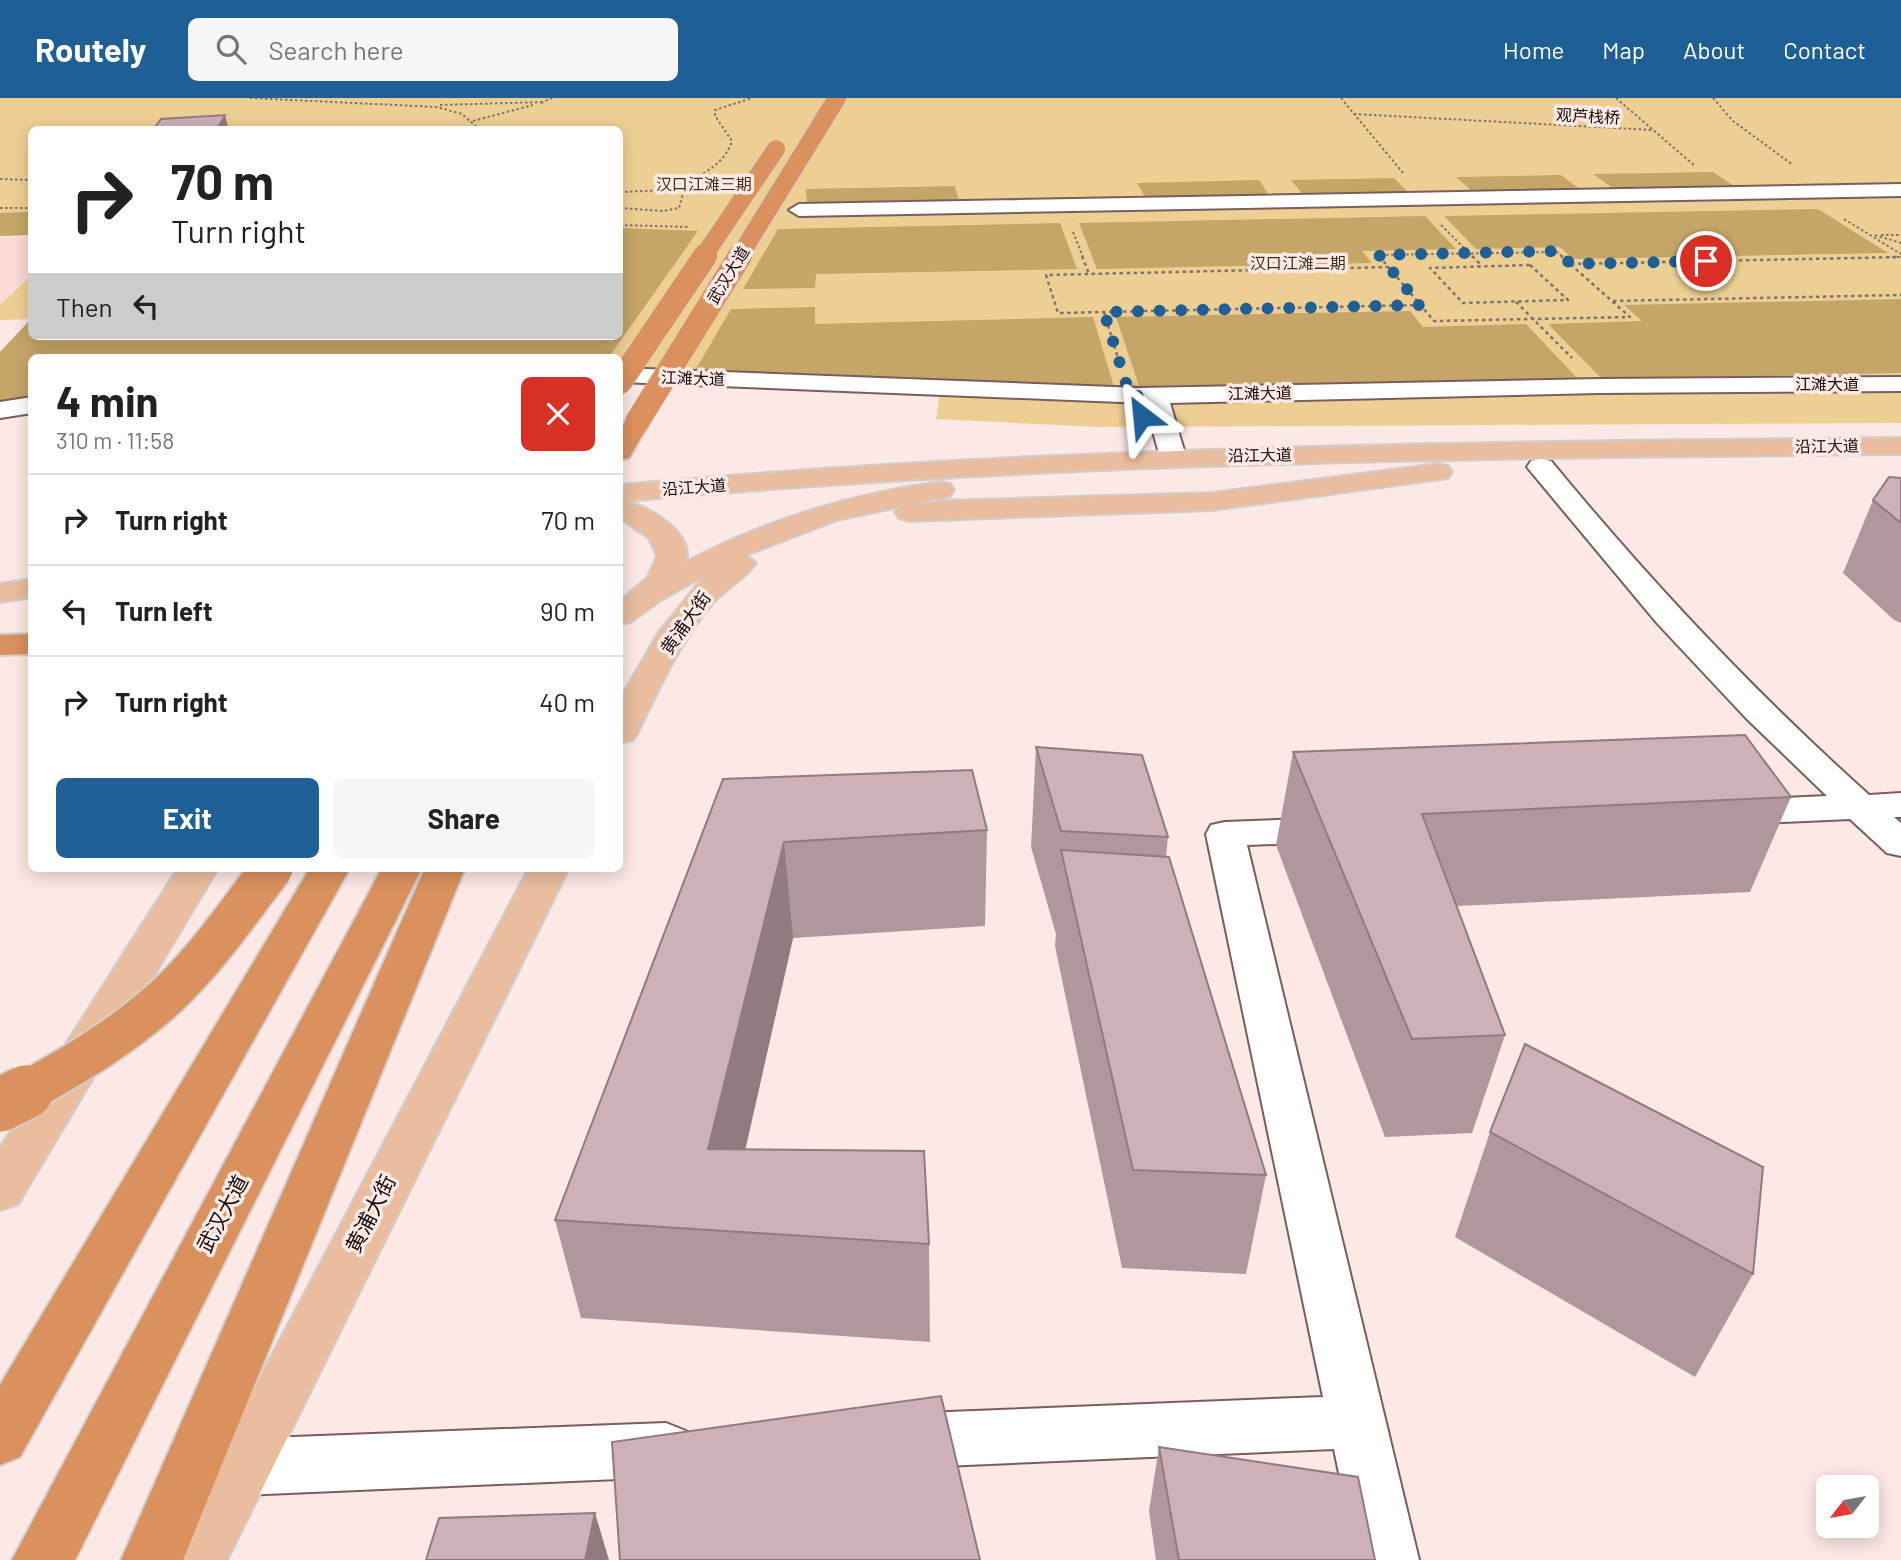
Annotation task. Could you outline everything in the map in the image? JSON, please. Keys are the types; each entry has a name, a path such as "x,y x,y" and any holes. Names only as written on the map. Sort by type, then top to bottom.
{"highway":[{"name":"武汉大道","path":"623,447 837,98"},
{"name":"武汉大道","path":"623,378 788,132"},
{"path":"0,645 28,644"},
{"path":"0,1105 42,1084 102,1046 170,992 269,872"},
{"path":"0,1438 328,872"},
{"name":"武汉大道","path":"43,1560 400,872"},
{"path":"152,1560 442,872"}],"main road":[{"name":"沿江大道","path":"623,494 970,465 1161,457 1901,446"},
{"name":"沿江大道","path":"623,613 681,575 768,533 880,500 974,486 1189,474 1901,462"},
{"path":"623,475 808,467 970,465"},
{"path":"768,533 819,523 937,509 1178,504 1258,498 1454,469"},
{"path":"623,509 653,524 669,544 672,556 669,568 652,593"},
{"name":"黄浦大街","path":"623,727 698,599 732,568 819,523"},
{"path":"14,595 28,609"},
{"path":"0,1190 196,872"},
{"name":"黄浦大街","path":"195,1560 540,877"}],"street":[{"path":"1799,169 1836,192"},
{"path":"1577,173 1606,196"},
{"path":"1046,182 1055,206"},
{"path":"1433,183 1449,199"},
{"path":"799,211 1055,206 1286,194 1449,199 1901,190"},
{"name":"江滩大道","path":"623,375 1141,395 1599,386 1901,384"},
{"path":"1141,395 1161,457"},
{"path":"0,410 28,406"},
{"path":"1541,467 1680,630 1858,806 1901,844"},
{"path":"1693,814 1901,805"},
{"path":"1363,828 1225,834 1388,1560"},
{"path":"855,1443 1357,1422"},
{"path":"240,1467 715,1448"}],"path":[{"path":"250,98 422,105 544,102"},
{"path":"473,121 552,98"},
{"path":"623,208 663,211 679,208 685,183 720,161 731,148 732,141 715,116 715,110 752,98"},
{"path":"1341,98 1400,170"},
{"name":"观芦栈桥","path":"1616,98 1694,166"},
{"path":"1713,98 1741,128 1799,169"},
{"path":"422,105 451,110 473,121 477,126"},
{"name":"观芦栈桥","path":"1354,114 1653,130"},
{"path":"0,179 28,180"},
{"path":"0,208 28,208"},
{"path":"1839,215 1901,256"},
{"path":"1437,221 1482,266"},
{"path":"1862,224 1876,235 1901,243"},
{"path":"1073,231 1089,274"},
{"path":"1871,235 1901,235"},
{"path":"1557,251 1571,264 1630,317 1434,321 1379,255 1557,251"},
{"path":"1571,264 1901,256"},
{"path":"1530,265 1568,300 1516,302 1463,303 1430,268 1530,265"},
{"path":"1389,267 1046,275 1058,313 1420,305"},
{"path":"1612,301 1901,295"},
{"path":"1516,302 1599,386"},
{"path":"1104,312 1141,395"}],"shaded area":[{"path":"28,236 28,279 0,305 0,237"}],"green space":[{"name":"汉口江滩二期","path":"0,98 1901,98 1901,423 1098,427 936,419 941,382 623,368 623,354 28,354 28,356 0,352 28,322 28,340 623,340 623,126 28,126 28,235 0,236"},
{"path":"1713,172 1736,187 1614,189 1593,174"},
{"path":"1561,175 1581,190 1473,192 1456,177"},
{"path":"1394,178 1409,193 1304,196 1291,180"},
{"path":"1259,180 1270,196 1146,199 1137,183"},
{"path":"955,186 960,204 807,207 806,189"},
{"path":"1818,209 1888,253 1573,259 1560,247 1476,249 1444,216"},
{"path":"28,212 28,235 0,236 0,213"},
{"path":"1425,216 1456,249 1362,251 1372,263 1097,269 1079,223"},
{"path":"1060,223 1077,269 816,274 815,288 743,289 778,229"},
{"path":"623,228 698,231 623,337"},
{"name":"汉口江滩二期","path":"28,279 28,319 0,320 0,305"},
{"path":"1901,299 1901,373 1602,379 1548,324 1642,321 1624,305"},
{"path":"815,307 815,324 1093,317 1115,390 695,371 731,309"},
{"path":"1410,311 1423,327 1526,324 1578,379 1140,389 1116,317"},
{"path":"28,322 28,340 621,340 611,354 28,354 28,397 0,402 0,352"}],"building":[{"path":"225,115 219,126 156,126 161,119"},
{"path":"1889,477 1901,478 1901,523 1873,500"},
{"path":"1745,735 1791,797 1422,814 1505,1035 1412,1039 1293,752"},
{"path":"1036,747 1142,755 1168,837 1061,831"},
{"path":"972,770 987,830 784,842 708,1149 924,1151 929,1244 555,1220 723,779"},
{"path":"1061,850 1169,857 1266,1175 1133,1170"},
{"path":"1525,1044 1763,1167 1753,1274 1490,1132"},
{"path":"941,1396 980,1560 620,1560 612,1442"},
{"path":"1159,1447 1358,1477 1375,1560 1179,1560"},
{"path":"595,1513 585,1560 426,1560 439,1518"}],"route":[{"path":"1142,416 1139,396 1130,396 1104,312 1420,305 1379,255 1557,251 1571,264 1706,261"}],"park label":[{"name":"汉口江滩三期","path":"704,184"}]}
